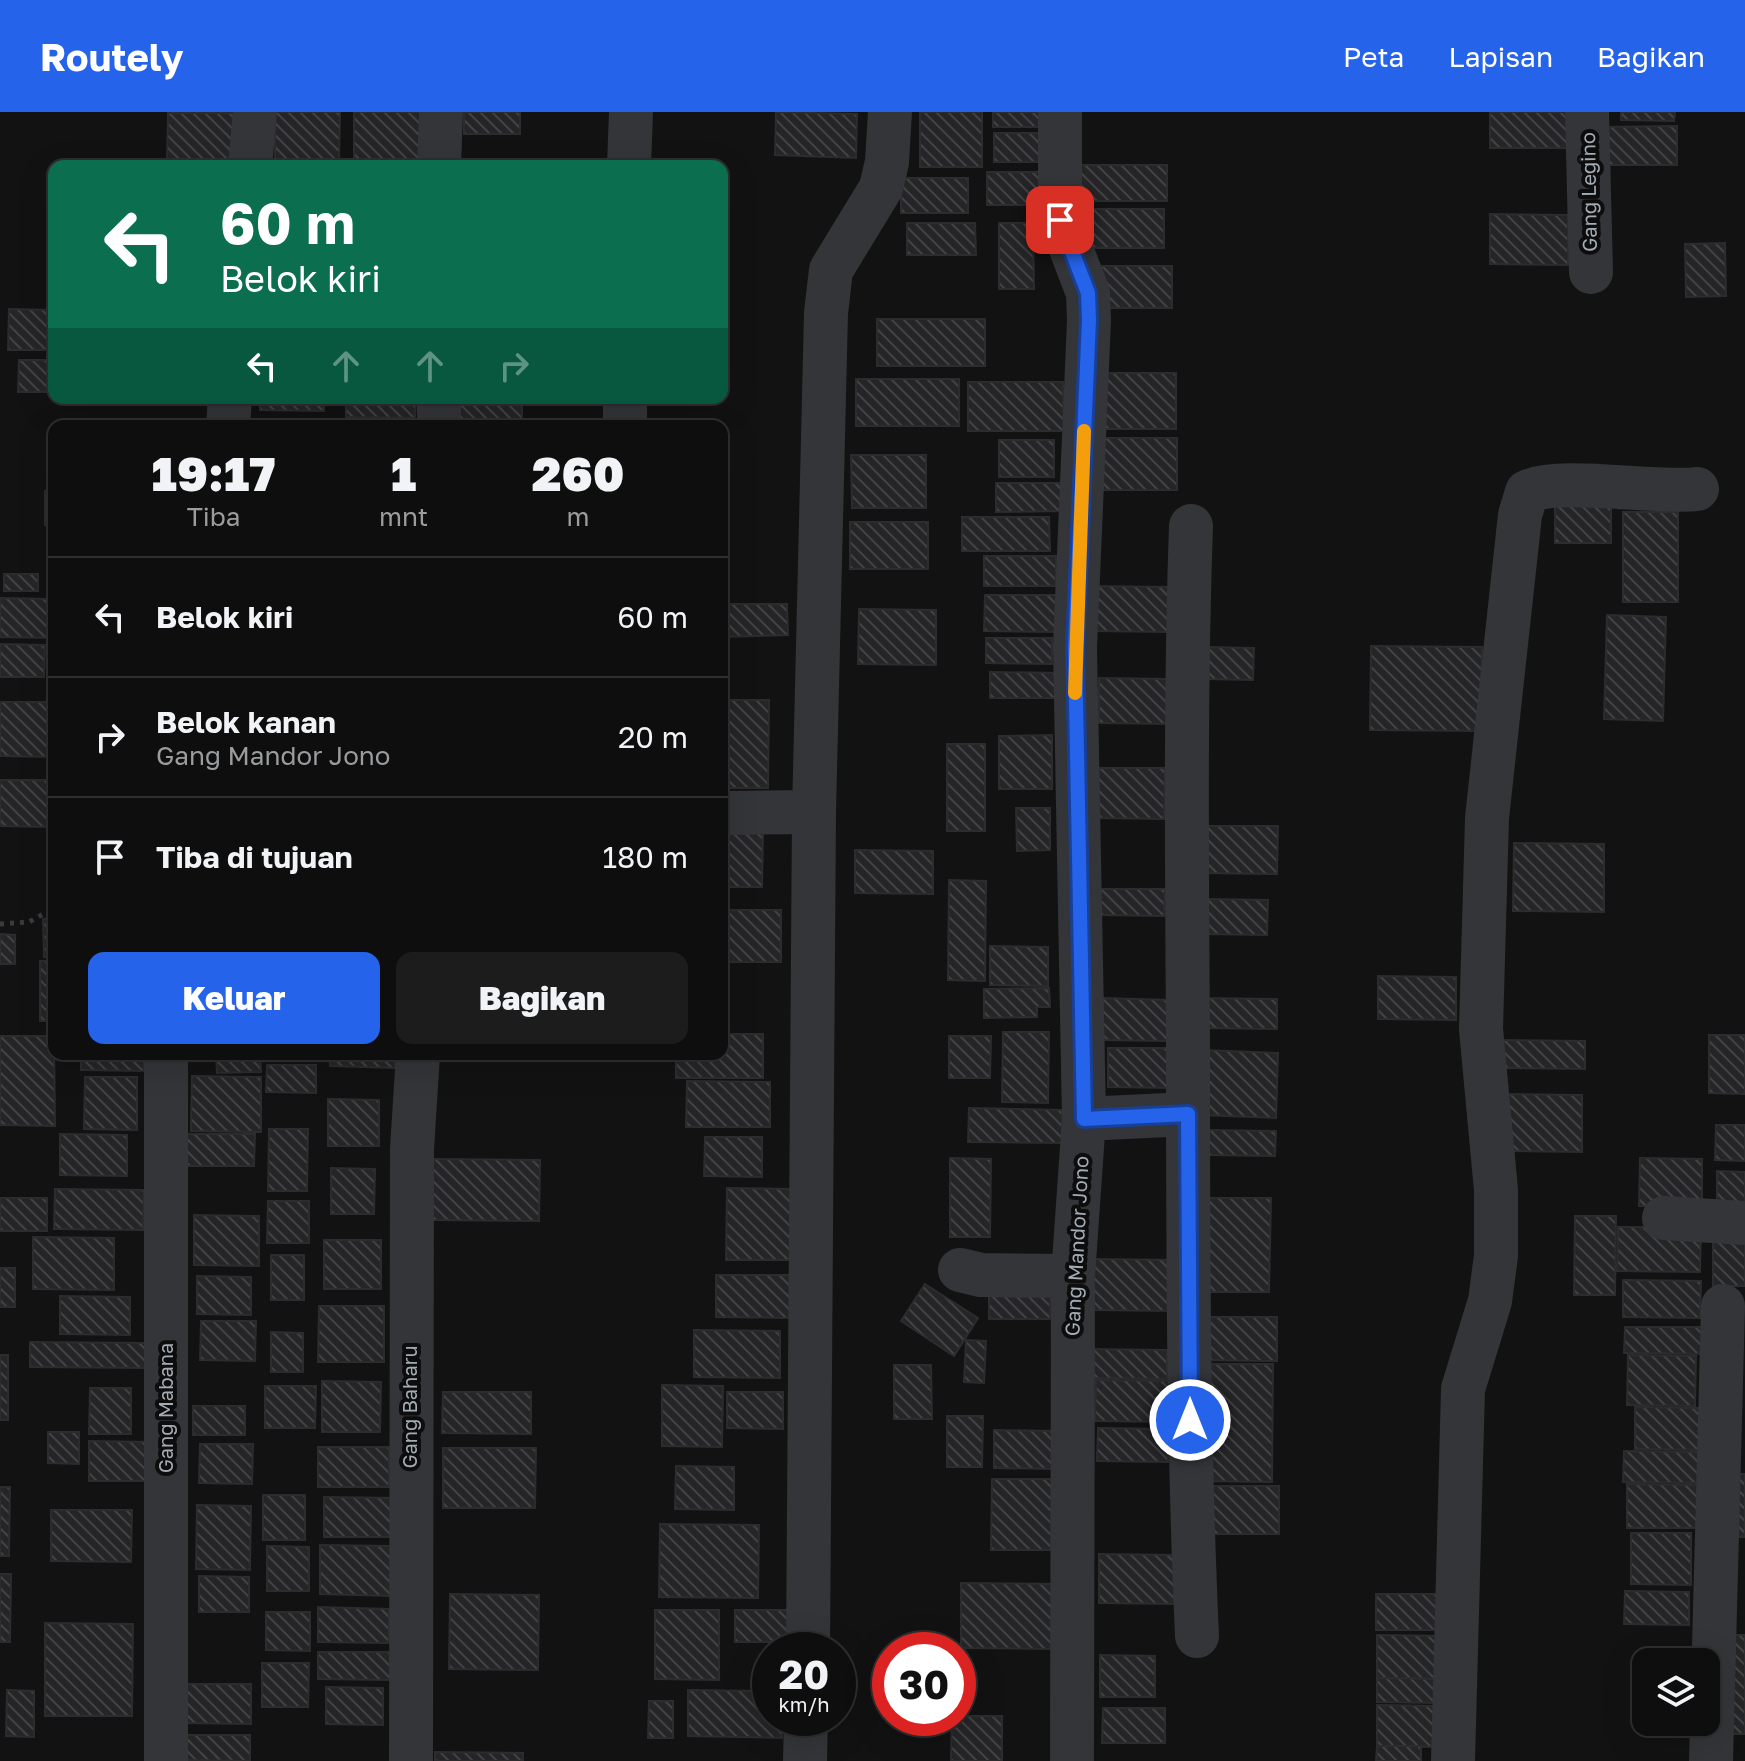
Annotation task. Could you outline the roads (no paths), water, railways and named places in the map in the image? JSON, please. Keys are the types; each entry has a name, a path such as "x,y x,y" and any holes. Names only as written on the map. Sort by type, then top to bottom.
{"street":[{"path":"251,160 255,112"},
{"path":"439,160 441,112"},
{"path":"629,160 631,112"},
{"path":"808,1632 814,812 826,313 831,270 881,188 887,162 890,112"},
{"name":"Gang Mandor Jono","path":"1060,112 1060,220 1088,293 1089,320 1075,647 1084,1119 1073,1276 1072,1761"},
{"name":"Gang Legino","path":"1587,112 1591,272"},
{"path":"1453,1761 1463,1389 1490,1301 1496,1256 1496,1190 1481,1029 1487,818 1520,515 1527,492 1542,488 1573,486 1650,492 1697,489"},
{"path":"1191,526 1187,655 1188,1114 1190,1481 1197,1636"},
{"path":"728,813 814,812"},
{"name":"Gang Mabana","path":"166,1060 166,1761"},
{"name":"Gang Baharu","path":"411,1761 411,1164 418,1060"},
{"path":"1084,1119 1188,1114"},
{"path":"1664,1218 1745,1223"},
{"path":"960,1270 981,1275 1073,1276"},
{"path":"1711,1761 1723,1306"},
{"path":"805,1761 806,1736"}]}
